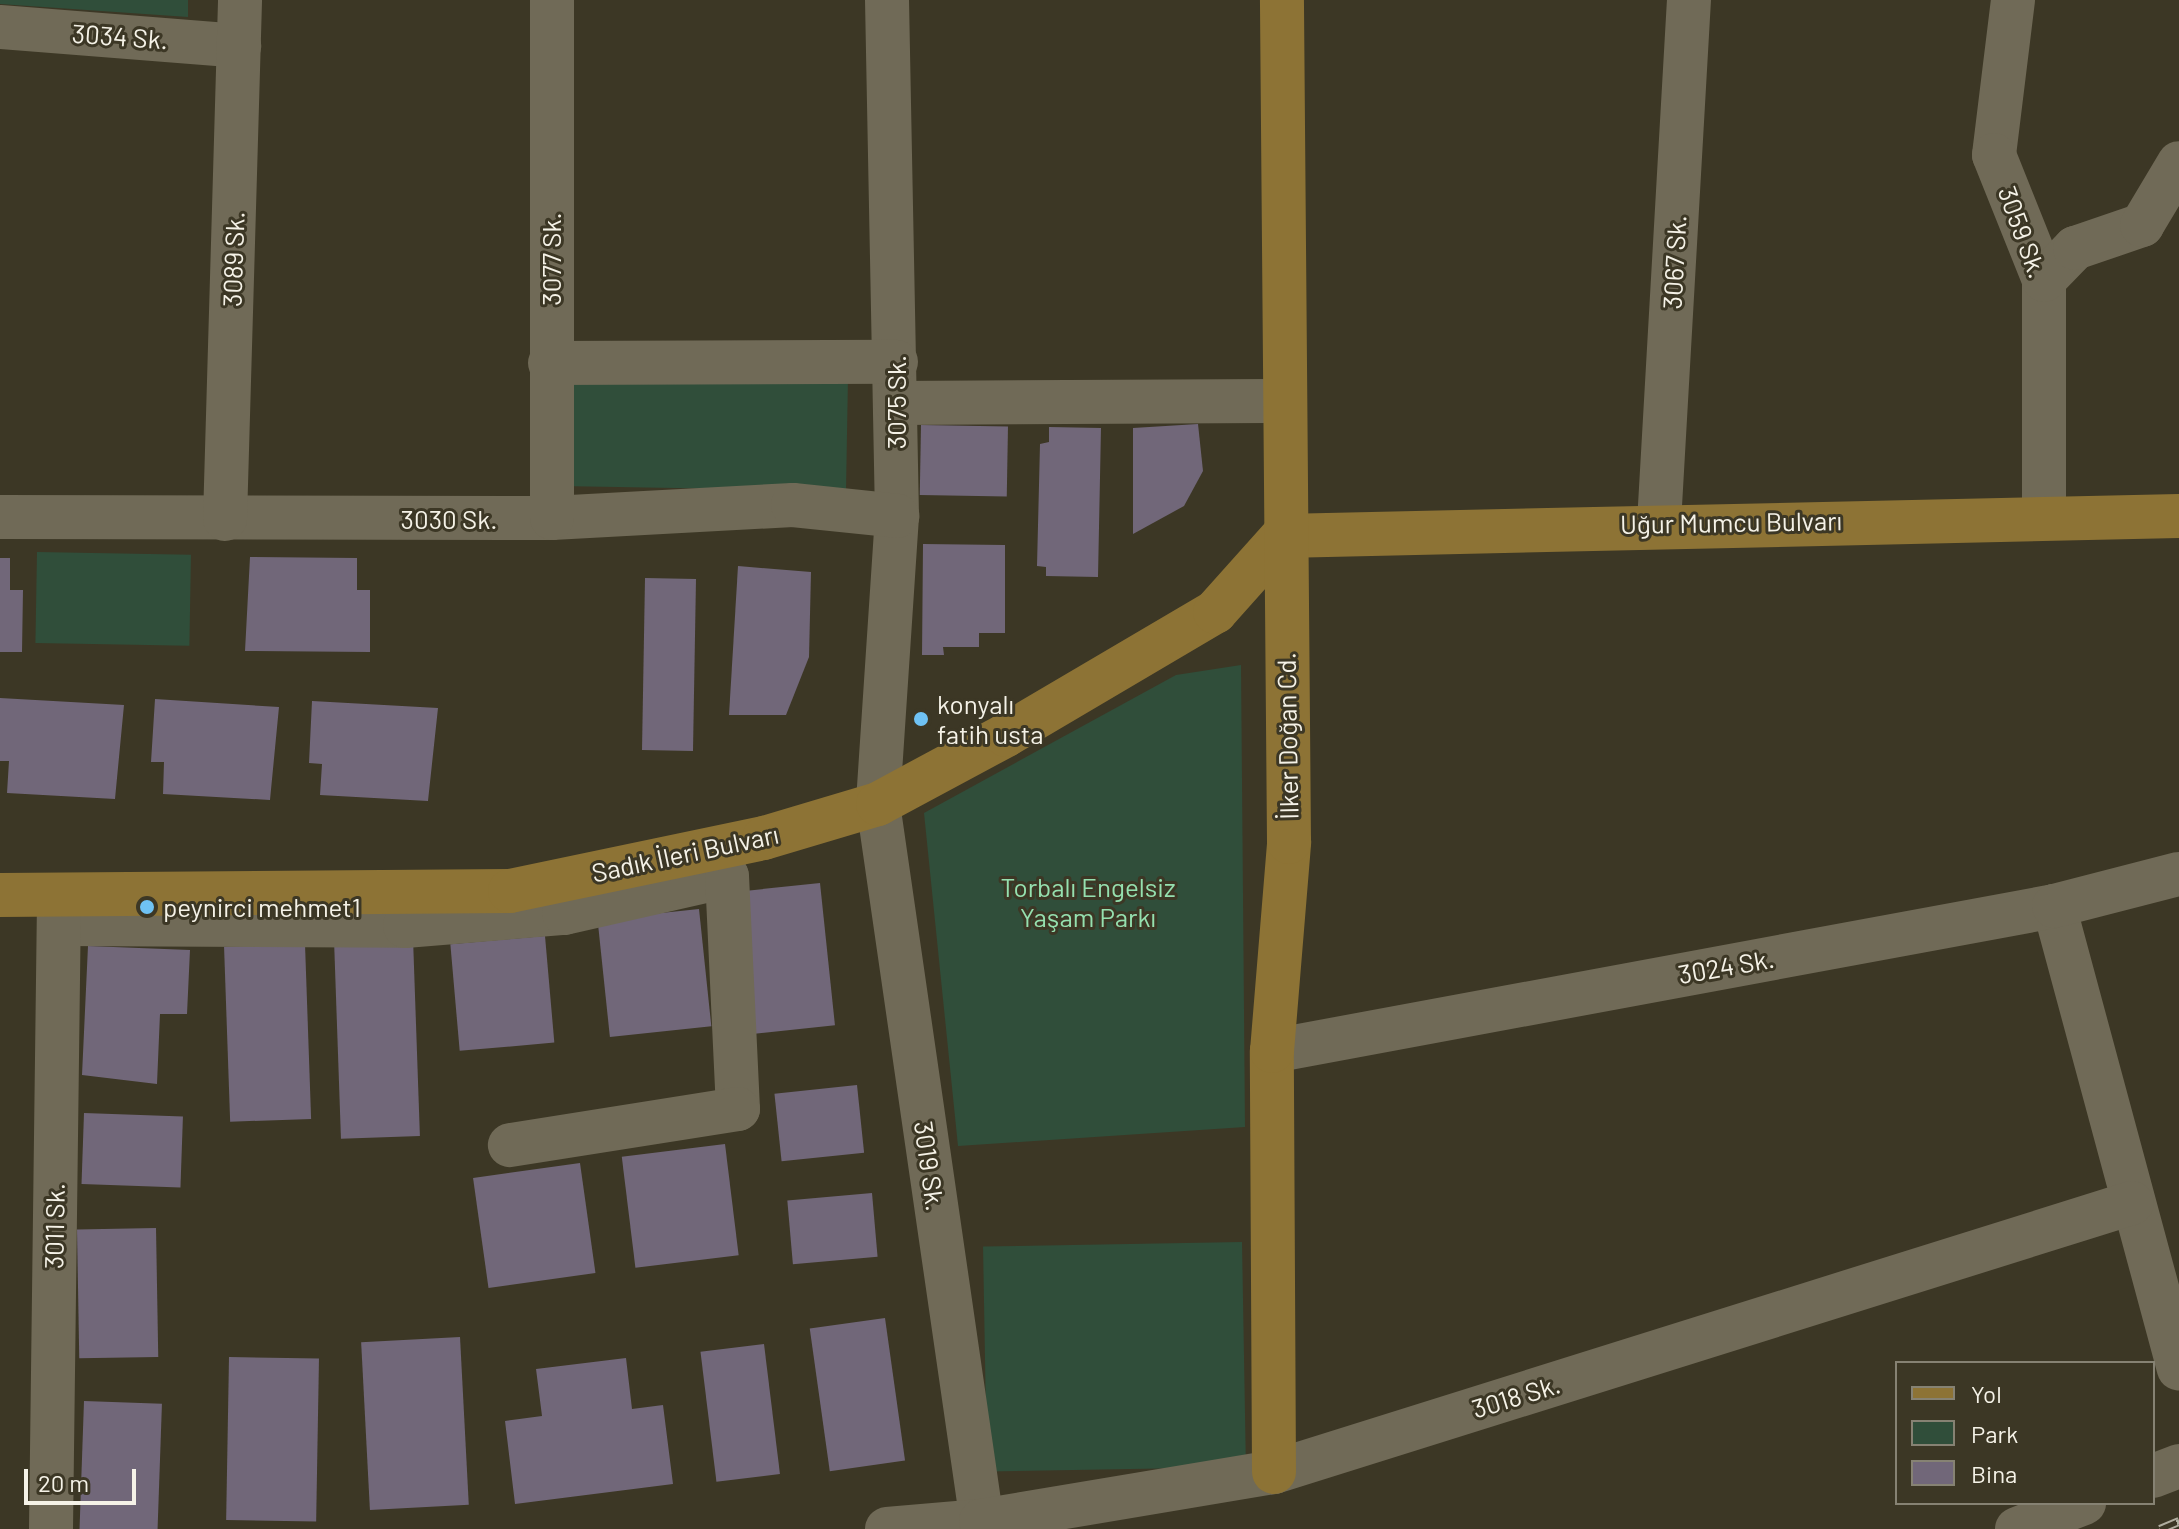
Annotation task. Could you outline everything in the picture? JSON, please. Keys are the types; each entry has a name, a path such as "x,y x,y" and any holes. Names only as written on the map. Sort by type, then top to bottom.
{"main road":[{"name":"İlker Doğan Cd.","path":"1274,1472 1272,1051 1289,842 1283,536 1282,0"},
{"name":"Uğur Mumcu Bulvarı","path":"1283,536 1659,523 2044,515 2179,516"},
{"name":"Sadık İleri Bulvarı","path":"0,895 59,910 510,891 764,838 878,804 1215,612 1283,536"}],"street":[{"name":"3089 Sk.","path":"225,519 240,0"},
{"name":"3077 Sk.","path":"552,0 552,518"},
{"name":"3075 Sk.","path":"878,804 897,516 887,0"},
{"name":"3067 Sk.","path":"1659,523 1689,0"},
{"name":"3059 Sk.","path":"2013,0 1994,155 2044,280 2044,515"},
{"name":"3034 Sk.","path":"0,27 239,46"},
{"path":"2044,280 2075,248 2142,225 2179,163"},
{"path":"550,363 1283,401"},
{"name":"3030 Sk.","path":"0,517 552,518 793,505 897,516"},
{"name":"3019 Sk.","path":"878,804 982,1525"},
{"name":"3024 Sk.","path":"1272,1051 2054,906 2179,874"},
{"path":"59,910 405,926 564,913 727,876 738,1109 510,1145"},
{"path":"2054,906 2179,1368"},
{"name":"3011 Sk.","path":"51,1529 59,910"},
{"name":"3018 Sk.","path":"887,1529 982,1525 1274,1472 2132,1203"},
{"path":"2155,1475 2179,1466"},
{"path":"2017,1529 2079,1505"}],"green space":[{"path":"0,0 188,0 188,17 0,4"},
{"path":"560,372 848,377 846,491 558,486"},
{"path":"37,552 191,555 189,646 35,643"},
{"name":"Torbalı Engelsiz Yaşam Parkı","path":"1241,665 1245,1127 958,1146 924,813 1176,675"},
{"path":"1242,1242 1246,1467 987,1471 983,1247"}],"building":[{"path":"1198,424 1203,471 1184,506 1133,534 1133,428"},
{"path":"921,425 1008,427 1007,497 920,495"},
{"path":"1049,427 1101,428 1098,577 1046,576 1046,567 1037,566 1040,444 1049,442"},
{"path":"923,544 1005,545 1005,633 979,633 979,647 943,647 944,655 922,655"},
{"path":"250,557 357,558 357,590 370,590 370,652 245,651"},
{"path":"0,558 10,558 10,590 23,590 22,652 0,652"},
{"path":"738,566 811,572 809,657 786,715 729,715"},
{"path":"645,578 696,579 693,751 642,750"},
{"path":"0,698 124,705 115,799 7,793 9,761 0,761"},
{"path":"155,699 279,707 270,800 163,794 164,762 151,762"},
{"path":"312,701 438,708 428,801 320,795 322,764 309,763"},
{"path":"820,883 835,1025 752,1034 737,892"},
{"path":"699,909 711,1026 610,1037 598,920"},
{"path":"545,936 554,1043 460,1051 450,944"},
{"path":"413,938 420,1136 341,1139 334,941"},
{"path":"305,944 311,1119 230,1122 224,947"},
{"path":"88,946 190,950 187,1014 160,1014 157,1084 82,1075"},
{"path":"857,1085 864,1153 782,1161 774,1094"},
{"path":"84,1113 183,1116 180,1187 82,1184"},
{"path":"725,1144 739,1255 635,1268 622,1157"},
{"path":"580,1163 595,1273 488,1288 473,1178"},
{"path":"872,1193 878,1257 793,1264 787,1200"},
{"path":"156,1228 158,1357 79,1358 77,1229"},
{"path":"885,1318 905,1461 830,1471 810,1329"},
{"path":"460,1337 469,1505 370,1510 361,1342"},
{"path":"764,1344 780,1474 716,1482 700,1352"},
{"path":"229,1357 319,1359 316,1522 226,1520"},
{"path":"626,1358 632,1409 663,1405 673,1484 515,1504 505,1421 542,1416 536,1369"},
{"path":"84,1401 162,1404 158,1529 80,1529"}],"railway":[{"path":"2160,1529 2179,1521"}],"place":[{"name":"konyalı fatih usta","path":"921,719"},
{"name":"peynirci mehmet1","path":"147,907"}]}
